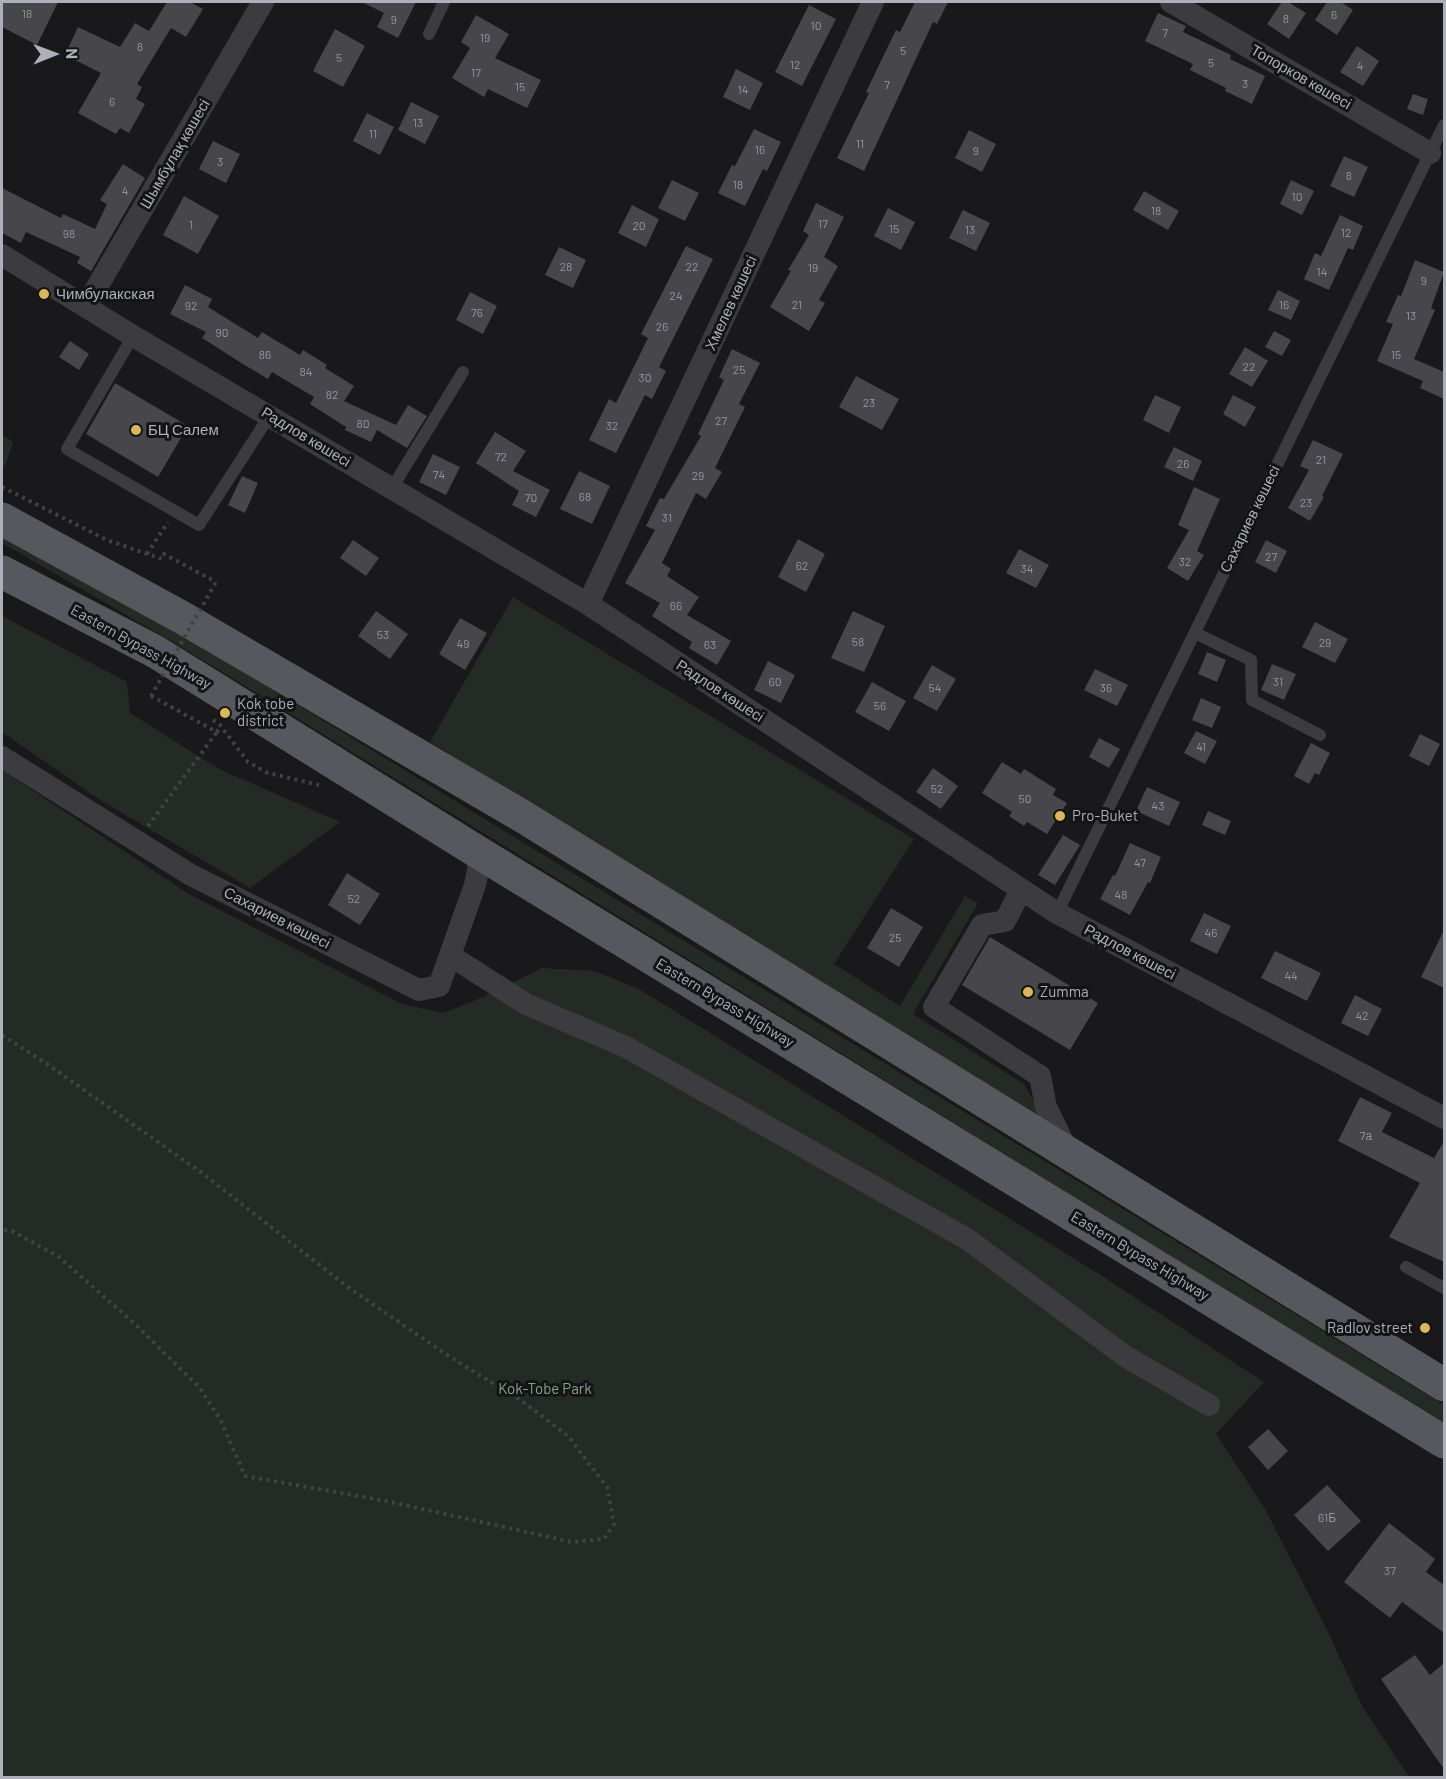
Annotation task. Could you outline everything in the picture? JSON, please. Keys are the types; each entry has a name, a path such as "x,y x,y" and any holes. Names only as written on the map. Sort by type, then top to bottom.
{"main road":[{"path":"2,519 201,628 522,816 1444,1386"},
{"name":"Eastern Bypass Highway","path":"2,572 156,652 481,854 1444,1442"}],"street":[{"name":"Шымбұлақ көшесі","path":"86,306 263,2"},
{"name":"Хмелев көшесі","path":"588,604 873,2"},
{"name":"Топорков көшесі","path":"1171,2 1430,153"},
{"name":"Радлов көшесі","path":"2,255 133,336 588,604 1057,913 1444,1118"},
{"name":"Сахариев көшесі","path":"2,757 191,875 419,990 439,986 475,885 481,854"},
{"path":"1021,890 1005,921 981,925 934,1007 1040,1076 1046,1107 1069,1153"},
{"path":"451,956 526,1004 626,1047 967,1239 1125,1356 1209,1405"}],"lane":[{"path":"429,34 444,2"},
{"name":"Сахариев көшесі","path":"1057,913 1444,125"},
{"path":"133,336 67,449 199,525 270,415"},
{"path":"392,488 463,372"},
{"path":"1195,633 1251,660 1252,700 1320,735"},
{"path":"1406,1267 1444,1288"}],"path":[{"path":"2,487 107,540 162,559 164,554 216,582 151,696 217,732"},
{"path":"147,554 175,511"},
{"path":"137,842 220,725"},
{"path":"2,1035 202,1173 345,1285 450,1357 522,1401 568,1436 607,1487 614,1524 604,1539 572,1542 386,1501 245,1476 220,1419 199,1387 135,1324 59,1257 12,1231 2,1230"}],"green space":[{"path":"2,435 13,442 5,466 2,465"},
{"path":"2,534 185,636 1444,1405 1444,1425 180,646 2,543"},
{"path":"513,597 914,839 834,964 900,1006 965,896 978,903 913,1014 1024,1084 1043,1118 430,742"},
{"path":"2,616 127,682 130,713 219,769 340,822 250,888 100,800 2,732"},
{"name":"Kok-Tobe Park","path":"2,770 189,894 402,1004 444,1013 542,968 595,971 639,989 1099,1274 1264,1382 1216,1434 1265,1509 1326,1628 1363,1708 1409,1777 2,1778"}],"building":[{"path":"2,2 58,2 37,45 2,27"},
{"path":"167,2 190,2 203,9 186,37 171,28 137,84 142,87 136,99 145,104 129,133 120,128 116,134 78,113 101,73 65,55 78,27 120,47 135,23 149,31"},
{"path":"362,2 416,2 398,38 377,27 384,13"},
{"path":"915,2 948,2 937,24 933,22 864,171 837,158 869,93 866,92 896,30 900,32"},
{"path":"1282,2 1288,2 1306,13 1289,39 1267,24"},
{"path":"1327,2 1341,2 1353,10 1337,35 1315,20"},
{"path":"809,5 836,19 802,86 775,72"},
{"path":"1158,13 1186,26 1183,32 1231,55 1230,59 1265,76 1252,104 1190,70 1193,64 1145,41"},
{"path":"476,15 509,34 495,58 541,80 527,108 488,89 484,97 452,78 470,48 461,42"},
{"path":"335,29 365,46 343,87 313,71"},
{"path":"1357,46 1379,61 1363,86 1340,72"},
{"path":"736,69 763,83 750,110 723,97"},
{"path":"1413,94 1428,99 1423,115 1407,109"},
{"path":"411,102 439,116 425,144 398,130"},
{"path":"367,113 394,127 380,155 353,141"},
{"path":"754,129 781,142 767,171 763,169 745,206 718,193"},
{"path":"969,130 996,144 982,172 955,158"},
{"path":"213,141 240,154 226,183 199,169"},
{"path":"1344,156 1368,167 1354,197 1330,186"},
{"path":"123,164 145,178 91,271 77,263 80,257 26,232 21,243 2,233 2,188 61,218 63,214 95,229 107,204 100,200"},
{"path":"672,180 699,193 685,221 658,208"},
{"path":"1291,180 1314,191 1302,215 1280,204"},
{"path":"1144,191 1179,211 1168,230 1133,210"},
{"path":"184,196 219,216 198,254 163,235"},
{"path":"816,203 844,217 824,257 838,266 819,300 825,303 809,331 770,307 809,235 803,231"},
{"path":"632,205 659,219 646,247 618,233"},
{"path":"888,208 915,222 901,250 874,236"},
{"path":"963,210 990,223 976,251 949,238"},
{"path":"1340,215 1363,226 1353,250 1348,248 1329,290 1304,279 1315,253 1321,256"},
{"path":"686,246 713,259 659,367 666,371 652,399 645,395 616,453 589,440 609,399 616,403 648,338 641,334"},
{"path":"559,247 586,260 573,288 545,275"},
{"path":"1415,260 1444,272 1431,308 1435,310 1414,359 1444,372 1444,399 1420,388 1423,381 1377,361 1393,324 1386,322 1398,295 1401,296"},
{"path":"185,285 212,299 208,307 258,338 262,332 300,355 303,350 327,365 325,368 354,386 344,401 396,425 408,405 427,416 407,448 377,430 371,442 345,430 346,427 310,404 314,397 272,372 268,379 202,338 206,332 170,314"},
{"path":"1278,290 1300,301 1291,320 1268,310"},
{"path":"470,292 497,306 483,334 456,320"},
{"path":"1274,331 1291,340 1282,356 1265,347"},
{"path":"70,341 89,354 79,370 59,357"},
{"path":"1245,347 1268,361 1252,387 1229,374"},
{"path":"732,349 760,363 739,404 745,407 715,468 722,472 706,499 696,493 662,563 671,569 667,576 699,597 687,615 731,641 717,665 689,648 692,642 652,616 660,603 625,583 655,530 646,526 660,498 664,499 701,436 698,434 724,380 719,377"},
{"path":"856,376 899,399 882,430 839,407"},
{"name":"БЦ Салем","path":"115,383 188,426 158,477 86,434"},
{"path":"1155,395 1181,407 1169,433 1143,420"},
{"path":"1233,395 1256,407 1245,427 1223,414"},
{"path":"495,432 526,451 513,471 550,490 536,517 512,505 519,491 476,463"},
{"path":"1313,440 1343,454 1322,496 1324,497 1310,521 1288,508 1309,470 1300,466"},
{"path":"1174,447 1202,461 1193,481 1164,467"},
{"path":"433,454 460,467 446,495 419,482"},
{"path":"579,471 610,486 592,524 560,509"},
{"path":"242,476 258,483 245,513 228,505"},
{"path":"1194,487 1220,499 1197,551 1204,555 1188,581 1167,568 1189,530 1178,525"},
{"path":"798,539 825,554 806,592 778,577"},
{"path":"353,540 379,558 366,576 340,558"},
{"path":"1266,540 1287,551 1276,573 1255,562"},
{"path":"1019,549 1049,565 1036,588 1006,573"},
{"path":"376,611 408,634 390,659 358,636"},
{"path":"853,611 885,626 864,672 831,658"},
{"path":"460,618 487,633 465,670 439,654"},
{"path":"1315,622 1348,639 1335,663 1302,647"},
{"path":"1207,652 1226,660 1217,682 1198,674"},
{"path":"768,661 795,675 781,703 754,690"},
{"path":"1272,664 1296,674 1284,700 1261,690"},
{"path":"932,665 956,679 937,711 913,698"},
{"path":"1095,669 1128,685 1117,706 1084,690"},
{"path":"872,682 906,701 889,731 855,712"},
{"path":"1201,698 1221,707 1212,728 1192,720"},
{"path":"1196,731 1217,741 1205,764 1184,753"},
{"path":"1420,734 1440,744 1429,766 1409,756"},
{"path":"1099,738 1120,749 1109,768 1089,757"},
{"path":"1311,743 1330,753 1319,775 1315,773 1309,784 1294,776"},
{"path":"1002,762 1021,774 1024,769 1056,789 1053,795 1067,803 1047,834 1027,822 1024,826 1009,816 1012,812 982,793"},
{"path":"933,768 958,786 941,809 916,792"},
{"path":"1147,787 1180,802 1169,826 1136,811"},
{"path":"1208,811 1231,821 1225,835 1202,825"},
{"path":"1063,835 1080,845 1055,885 1038,875"},
{"path":"1130,843 1161,857 1150,883 1148,882 1130,915 1100,899 1113,875 1115,876"},
{"path":"347,873 380,894 360,925 328,905"},
{"path":"891,908 923,927 899,967 867,948"},
{"path":"1204,913 1231,926 1217,954 1190,941"},
{"path":"1444,930 1444,988 1421,977"},
{"name":"Zumma","path":"990,937 1098,1003 1070,1050 962,985"},
{"path":"1275,951 1321,973 1307,1001 1261,978"},
{"path":"1355,995 1382,1009 1368,1036 1341,1023"},
{"path":"1360,1097 1392,1113 1382,1132 1434,1158 1444,1141 1444,1262 1389,1237 1420,1183 1338,1141"},
{"path":"1268,1429 1288,1451 1268,1470 1248,1447"},
{"path":"1327,1485 1361,1521 1328,1551 1294,1515"},
{"path":"1389,1523 1435,1559 1426,1572 1444,1585 1444,1633 1402,1602 1390,1618 1344,1582"},
{"path":"1415,1655 1430,1675 1444,1663 1444,1769 1381,1679"}],"place":[{"name":"Чимбулакская","path":"44,294"},
{"name":"БЦ Салем","path":"136,430"},
{"name":"Kok tobe district","path":"225,713"},
{"name":"Pro-Buket","path":"1060,816"},
{"name":"Zumma","path":"1028,992"},
{"name":"Radlov street","path":"1425,1328"}]}
